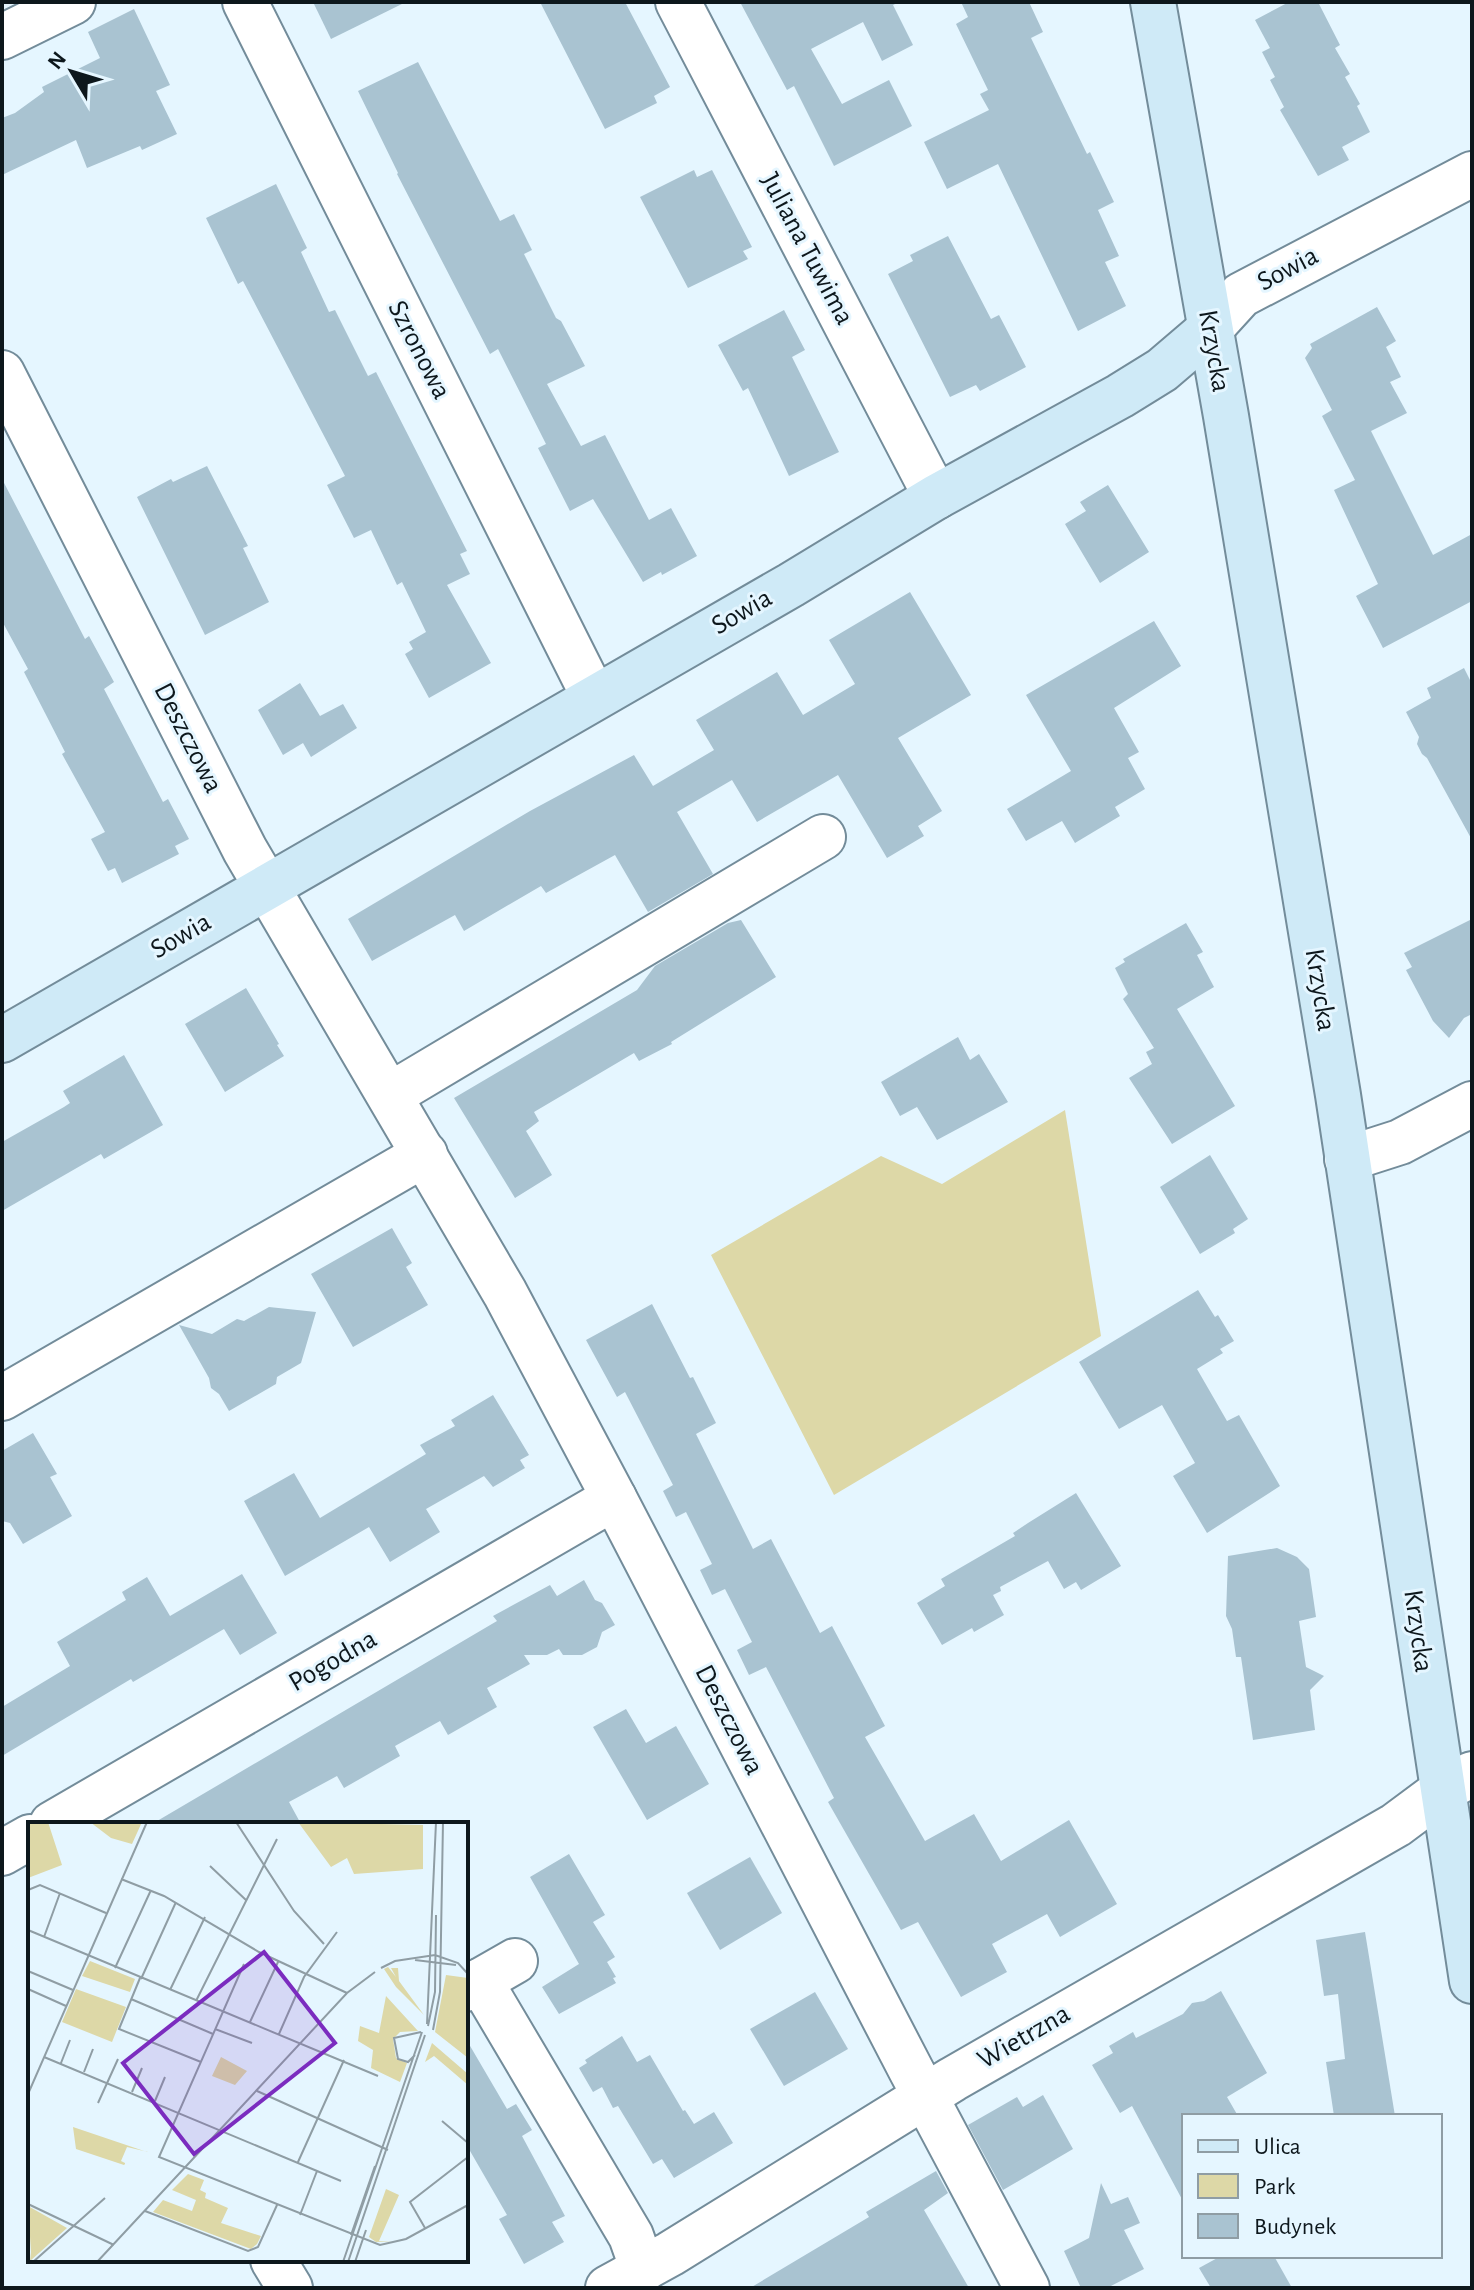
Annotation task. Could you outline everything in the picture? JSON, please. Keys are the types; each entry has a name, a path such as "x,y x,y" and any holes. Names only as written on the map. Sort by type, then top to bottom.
{"street":[{"path":"2,37 73,2"},
{"name":"Szronowa","path":"245,2 594,697"},
{"name":"Juliana Tuwima","path":"678,2 936,497"},
{"name":"Krzycka","path":"1153,2 1239,493 1347,1159 1457,1782 1472,1981"},
{"name":"Sowia","path":"2,1040 791,585 936,497 1120,396 1162,370 1210,329 1241,295 1472,174"},
{"name":"Deszczowa","path":"2,373 266,887 505,1293 1027,2288"},
{"path":"390,1095 823,837"},
{"path":"1347,1159 1400,1142 1472,1104"},
{"path":"2,1398 425,1154"},
{"name":"Pogodna","path":"55,1822 614,1498"},
{"name":"Wietrzna","path":"626,2279 925,2095 1396,1825 1457,1782"},
{"path":"2,1853 28,1838"},
{"path":"487,1977 631,2236 626,2279"},
{"path":"274,2262 290,2288"}],"green space":[{"path":"1065,1110 1101,1336 834,1495 711,1255 881,1156 942,1184"}],"building":[{"path":"313,2 406,2 331,39"},
{"path":"540,2 625,2 670,87 654,96 657,103 605,129"},
{"path":"740,2 899,2 893,5 913,45 882,61 863,22 811,49 842,104 889,80 912,126 834,166 794,86 787,90"},
{"path":"961,2 1029,2 1043,32 1031,38 1087,154 1090,152 1114,202 1098,210 1119,256 1105,262 1126,306 1078,331 998,164 947,189 924,142 989,110 980,94 988,90 956,24 968,17"},
{"path":"1289,2 1318,2 1340,45 1335,48 1350,74 1345,77 1360,104 1357,106 1370,132 1342,147 1349,160 1318,176 1280,110 1284,107 1270,80 1275,77 1262,52 1270,48 1255,20"},
{"path":"134,9 170,85 156,91 177,134 142,150 140,146 87,168 76,140 2,175 2,118 15,113 44,92 42,87 100,58 88,32"},
{"path":"418,62 500,221 514,214 532,250 524,254 556,318 561,321 585,366 547,384 581,446 605,435 649,520 671,508 697,556 662,575 661,572 643,582 593,499 570,511 538,448 546,444 498,349 490,354 397,174 358,91"},
{"path":"694,170 697,177 712,170 752,247 743,251 748,259 688,288 640,197"},
{"path":"276,184 307,248 301,252 329,312 335,310 368,376 376,372 467,551 460,554 470,574 447,585 491,663 429,698 405,654 413,649 409,642 426,632 402,582 397,585 371,530 354,538 327,485 345,476 243,281 238,284 206,218"},
{"path":"948,236 991,319 999,315 1026,367 980,391 976,385 950,397 888,274 913,261 910,255"},
{"path":"1377,307 1396,341 1386,347 1401,377 1390,382 1407,413 1371,431 1433,555 1472,534 1472,601 1383,648 1356,596 1378,584 1334,490 1355,480 1322,416 1332,410 1305,358 1312,348 1310,344"},
{"path":"784,310 805,350 792,357 839,452 789,476 748,388 743,391 718,345"},
{"path":"207,466 248,546 243,548 269,602 205,635 137,497 171,479 173,482"},
{"path":"2,479 85,639 89,636 114,682 104,689 163,802 168,799 189,839 175,846 179,854 122,883 115,868 108,871 91,839 105,832 62,754 65,752 24,672 28,669 2,621"},
{"path":"1108,485 1149,552 1100,583 1065,524 1086,511 1080,502"},
{"path":"910,592 971,695 898,738 942,811 918,826 924,836 887,858 838,775 757,822 732,780 677,812 713,874 648,912 615,855 546,893 541,886 464,931 455,915 372,961 348,919 530,811 634,755 653,786 714,750 696,720 777,672 803,715 855,684 829,640"},
{"path":"1154,621 1181,666 1114,708 1139,752 1128,758 1145,789 1115,807 1120,816 1075,843 1062,821 1026,841 1007,809 1071,771 1026,695"},
{"path":"1464,668 1472,684 1472,840 1422,754 1417,744 1419,737 1406,712 1431,698 1427,688"},
{"path":"300,683 320,716 343,704 357,728 311,757 303,743 283,755 258,710"},
{"path":"1472,919 1472,1014 1464,1018 1449,1038 1433,1021 1406,970 1412,967 1404,953"},
{"path":"741,920 776,977 672,1044 639,1061 634,1053 534,1112 539,1121 526,1131 552,1175 515,1198 454,1098 637,990 655,966 728,923"},
{"path":"1186,923 1203,952 1197,955 1214,987 1177,1009 1235,1106 1172,1144 1129,1078 1152,1064 1146,1052 1154,1048 1123,999 1128,994 1115,968 1125,962 1123,959"},
{"path":"246,988 284,1056 225,1092 185,1024"},
{"path":"958,1037 970,1060 979,1054 1008,1102 937,1140 917,1107 900,1116 881,1082"},
{"path":"124,1055 163,1125 104,1159 101,1154 2,1211 2,1142 70,1103 63,1091"},
{"path":"1210,1155 1248,1219 1233,1229 1235,1233 1200,1254 1160,1187"},
{"path":"392,1228 412,1263 406,1267 428,1305 353,1347 311,1274"},
{"path":"1198,1290 1234,1341 1220,1349 1223,1353 1197,1369 1227,1421 1239,1415 1280,1486 1207,1533 1173,1476 1195,1463 1162,1405 1119,1429 1079,1362"},
{"path":"652,1304 716,1423 696,1434 753,1549 771,1539 820,1633 832,1626 885,1726 865,1737 925,1841 974,1814 1001,1861 1069,1820 1117,1904 1060,1937 1047,1914 992,1944 1007,1972 961,1997 918,1922 901,1930 828,1802 834,1798 766,1667 749,1675 737,1650 752,1642 725,1589 712,1595 700,1570 712,1564 686,1512 676,1517 663,1491 673,1485 625,1392 617,1397 586,1340"},
{"path":"269,1307 316,1312 301,1363 277,1377 276,1384 229,1411 219,1394 211,1388 209,1378 179,1325 212,1334 237,1319 244,1321"},
{"path":"493,1395 529,1455 520,1460 525,1468 493,1487 484,1476 426,1509 440,1532 390,1562 369,1527 285,1576 244,1501 294,1473 320,1518 426,1454 420,1445 455,1426 451,1420"},
{"path":"33,1433 57,1474 50,1477 72,1516 23,1544 10,1523 2,1521 2,1451"},
{"path":"1076,1493 1121,1566 1081,1590 1076,1582 1064,1589 1048,1561 1000,1587 1001,1591 993,1595 1004,1615 942,1645 917,1603 945,1586 941,1579 1015,1536 1013,1533"},
{"path":"1277,1548 1297,1557 1309,1569 1316,1617 1299,1621 1306,1667 1324,1676 1310,1690 1315,1730 1253,1740 1241,1657 1236,1657 1232,1629 1226,1616 1228,1556"},
{"path":"242,1574 277,1633 240,1655 224,1629 133,1682 131,1679 2,1756 2,1707 70,1666 57,1642 126,1600 122,1592 147,1577 170,1616"},
{"path":"584,1580 615,1625 602,1632 597,1647 582,1655 563,1655 559,1649 547,1655 524,1655 530,1664 487,1688 497,1707 448,1735 440,1721 395,1746 400,1756 344,1788 337,1776 289,1802 300,1822 155,1822 497,1621 493,1616 550,1585 557,1596"},
{"path":"626,1709 646,1743 676,1726 709,1784 647,1820 593,1727"},
{"path":"569,1854 605,1915 593,1922 615,1957 607,1962 616,1983 559,2014 542,1987 579,1964 530,1877"},
{"path":"750,1857 782,1913 720,1950 687,1893"},
{"path":"1365,1932 1395,2114 1334,2114 1326,2062 1345,2059 1338,1994 1324,1996 1316,1940"},
{"path":"1221,1991 1267,2073 1227,2097 1237,2114 1182,2114 1182,2199 1132,2106 1120,2113 1092,2065 1113,2053 1109,2046 1133,2032 1136,2038 1183,2014 1192,2003 1204,2001"},
{"path":"815,1992 848,2049 784,2086 750,2029"},
{"path":"622,2036 637,2062 650,2055 694,2124 714,2112 733,2143 674,2178 662,2159 653,2164 618,2106 613,2108 602,2087 593,2092 579,2068 587,2063 585,2060"},
{"path":"468,2042 507,2109 516,2104 532,2130 522,2136 565,2216 552,2222 564,2242 524,2264 499,2219 507,2215 468,2147"},
{"path":"1043,2095 1073,2149 1003,2190 968,2125 1017,2097 1023,2107"},
{"path":"936,2171 948,2193 924,2210 969,2288 750,2288 869,2217 866,2212"},
{"path":"1101,2183 1111,2204 1128,2197 1140,2223 1124,2230 1144,2269 1107,2288 1081,2288 1064,2251 1089,2238"},
{"path":"1217,2258 1275,2258 1292,2288 1211,2288 1199,2268"}]}
